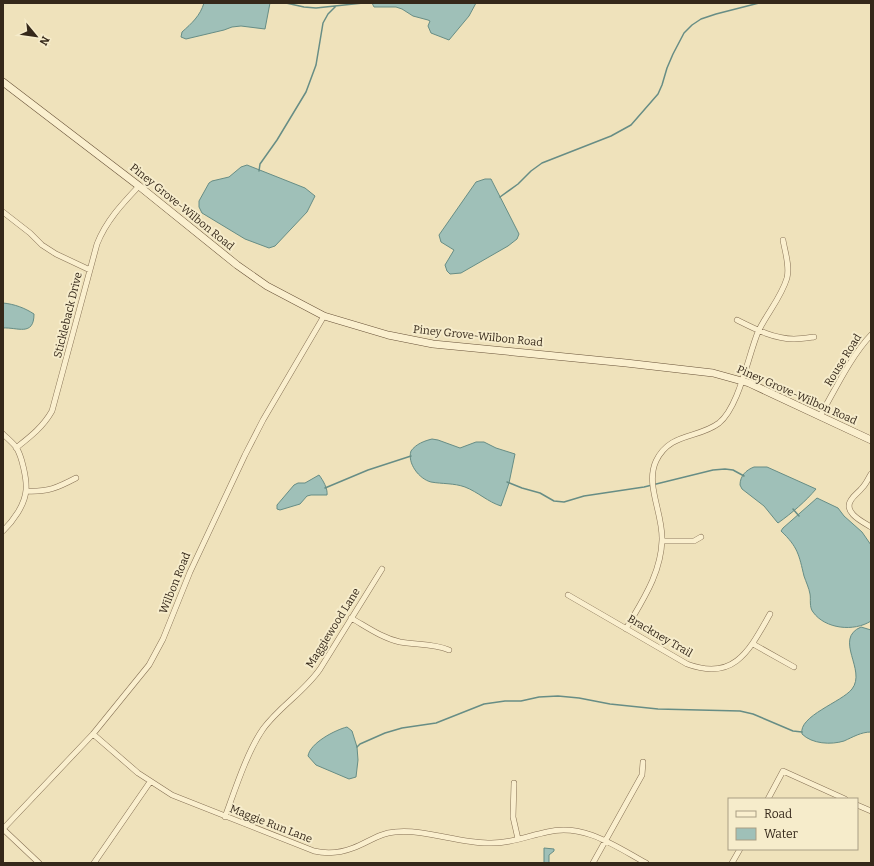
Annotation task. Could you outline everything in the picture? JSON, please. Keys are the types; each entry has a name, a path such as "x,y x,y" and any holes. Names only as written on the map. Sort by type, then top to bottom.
{"street":[{"name":"Piney Grove-Wilbon Road","path":"3,82 255,278 290,299 324,316 388,335 433,344 701,371 741,380 871,440"},
{"name":"Stickleback Drive","path":"16,448 46,422 52,411 101,234 115,211 138,186"},
{"path":"3,212 30,233 42,245 56,254 90,270"},
{"path":"626,629 650,586 657,570 661,552 662,541 660,517 651,480 657,458 665,448 675,441 705,430 720,422 733,405 759,331 781,293 787,277 788,262 783,240"},
{"name":"Wilbon Road","path":"3,829 93,734 137,681 154,656 163,639 205,537 244,455 324,316"},
{"path":"737,320 759,331 777,337 794,339 814,337"},
{"name":"Rouse Road","path":"820,416 854,358 871,335"},
{"path":"3,434 16,448 24,472 26,491 14,518 3,531"},
{"path":"871,474 862,489 854,496 849,505 849,510 852,514 871,526"},
{"path":"26,491 42,492 59,487 76,478"},
{"path":"662,541 694,542 701,537"},
{"name":"Maggiewood Lane","path":"225,817 252,748 260,734 273,718 315,677 382,569"},
{"name":"Brackney Trail","path":"568,595 687,664 701,669 714,669 732,664 742,658 753,644 770,614"},
{"path":"352,618 389,639 408,643 439,646 449,650"},
{"path":"753,644 794,667"},
{"name":"Maggie Run Lane","path":"93,734 138,773 150,782 177,797 301,847 320,852 335,853 347,850 376,836 395,832 412,832 480,843 502,843 550,831 566,830 585,832 605,840 646,863"},
{"path":"593,863 642,775 643,762"},
{"path":"769,798 783,771 842,798"},
{"path":"94,863 150,782"},
{"path":"514,783 513,817 518,839"},
{"path":"858,804 871,811"},
{"path":"3,829 39,863"},
{"path":"732,863 739,850"}],"water":[{"path":"204,3 270,3 265,29 241,26 186,39 181,37 182,32 198,16"},
{"path":"372,3 476,3 469,16 449,40 431,33 428,26 430,21 428,20 413,16 396,7 374,7"},
{"path":"247,165 305,188 315,196 307,212 275,246 269,248 245,239 202,213 199,207 199,201 209,183 229,177 241,167"},
{"path":"491,179 519,234 517,239 508,246 461,273 450,274 445,265 454,250 441,242 439,235 476,182"},
{"path":"3,303 11,304 34,314 31,326 24,329 3,328"},
{"path":"432,439 460,448 476,442 484,442 496,448 515,454 509,483 501,506 465,487 431,482 422,478 412,465 410,456 411,451 420,443"},
{"path":"754,467 767,467 816,489 798,507 778,523 764,506 742,489 740,485 744,474"},
{"path":"319,475 327,490 327,495 307,496 300,504 280,510 277,509 277,505 294,485 298,483 305,483"},
{"path":"817,498 838,508 844,516 862,532 871,545 871,621 856,627 840,627 832,625 818,618 813,612 810,592 801,562 791,542 781,531"},
{"path":"861,627 871,630 871,732 833,743 822,743 811,740 802,734 803,727 807,721 813,715 847,694 852,689 856,681 850,639 853,632"},
{"path":"347,727 352,731 357,747 358,760 356,777 349,779 316,765 308,756 313,746 318,742 330,734"},
{"path":"544,848 554,849 554,851 549,855 549,863 544,863"}],"waterway":[{"path":"286,3 316,8 363,3"},
{"path":"500,197 518,184 531,171 542,163 611,136 631,125 658,94 673,54 684,33 692,25 701,19 716,14 759,3"},
{"path":"259,171 260,164 277,140 306,92 316,65 323,23 328,14 336,6"},
{"path":"325,488 368,470 411,456"},
{"path":"507,482 540,493 554,501 564,502 584,496 644,487 713,470 733,470 744,476"},
{"path":"793,509 799,516"},
{"path":"357,747 360,744 385,733 402,728 436,723 484,704 558,696 579,698 610,704 658,709 740,711 753,714 793,731 802,732"}]}
